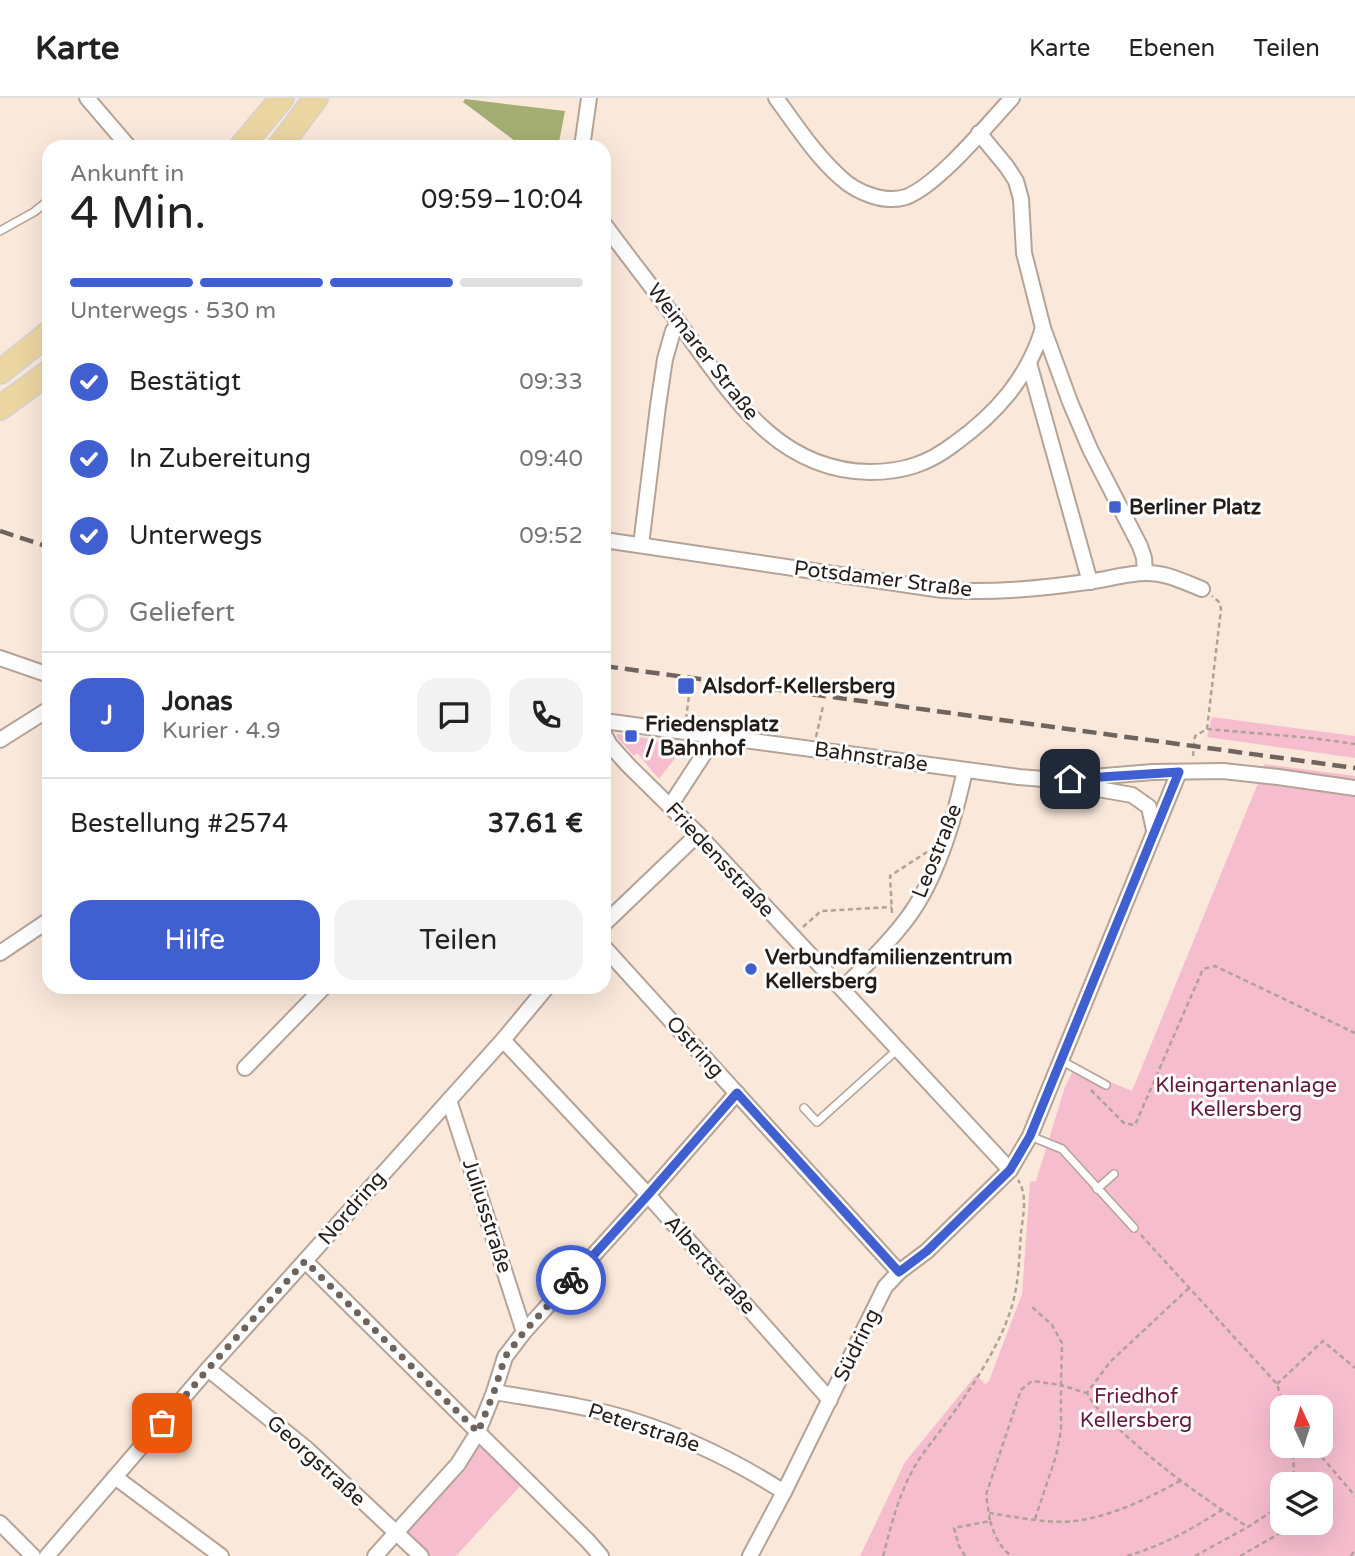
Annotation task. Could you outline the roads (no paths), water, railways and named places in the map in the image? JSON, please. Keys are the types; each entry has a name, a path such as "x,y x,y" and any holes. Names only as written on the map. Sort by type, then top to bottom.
{"main road":[{"path":"247,140 282,98"},
{"path":"284,140 316,98"},
{"path":"0,372 42,339"},
{"path":"0,408 42,377"}],"street":[{"path":"87,98 119,140"},
{"path":"583,140 589,98"},
{"path":"776,98 824,162 843,180 858,190 889,199 904,198 948,165 1012,98"},
{"path":"979,133 1016,181 1021,199 1024,253 1043,328 1090,449 1140,546 1145,573"},
{"name":"Weimarer Straße","path":"611,233 750,416 799,455 850,472 901,471 943,453 994,412 1018,383 1037,348 1043,328"},
{"path":"641,545 665,359 673,331 679,323"},
{"path":"1029,363 1090,582"},
{"name":"Potsdamer Straße","path":"611,541 942,590 1020,591 1145,573 1167,576 1202,589"},
{"path":"0,658 42,673"},
{"path":"0,740 42,713"},
{"name":"Bahnstraße","path":"611,722 1056,780 1132,794 1149,807 1154,830"},
{"path":"670,806 715,737"},
{"name":"Friedensstraße","path":"611,744 1010,1170"},
{"name":"Leostraße","path":"842,989 876,956 904,923 927,886 947,838 965,770"},
{"name":"Bahnstraße","path":"1056,780 1223,771 1355,788"},
{"name":"Südring","path":"750,1556 885,1287 899,1272 927,1251 1010,1170 1030,1136 1067,1064 1154,830 1179,772"},
{"path":"611,916 698,834"},
{"path":"0,953 42,925"},
{"name":"Ostring","path":"611,955 899,1272"},
{"path":"245,1068 317,994"},
{"name":"Nordring","path":"47,1556 208,1369 541,994"},
{"name":"Albertstraße","path":"503,1040 648,1195 830,1400"},
{"path":"375,1556 458,1464 478,1432 505,1357 524,1332 737,1093"},
{"name":"Juliusstraße","path":"449,1100 524,1332"},
{"path":"305,1261 601,1556"},
{"name":"Georgstraße","path":"208,1369 308,1450 421,1556"},
{"name":"Peterstraße","path":"494,1392 586,1408 634,1421 695,1443 746,1468 784,1492"},
{"path":"116,1477 221,1556"},
{"path":"0,1523 33,1556"}],"lane":[{"path":"0,231 42,206"},
{"path":"804,1108 817,1122 898,1048"},
{"path":"1067,1064 1106,1085"},
{"path":"1030,1136 1062,1149 1134,1228"},
{"path":"1097,1189 1114,1174"}],"railway":[{"path":"0,531 42,545"},
{"path":"611,667 1355,768"}],"place":[{"name":"Berliner Platz","path":"1115,507"},
{"name":"Alsdorf-Kellersberg","path":"686,686"},
{"name":"Friedensplatz / Bahnhof","path":"631,736"},
{"name":"Verbundfamilienzentrum Kellersberg","path":"751,969"}],"park label":[{"name":"Kleingartenanlage Kellersberg","path":"1246,1097"},
{"name":"Friedhof Kellersberg","path":"1136,1408"}]}
